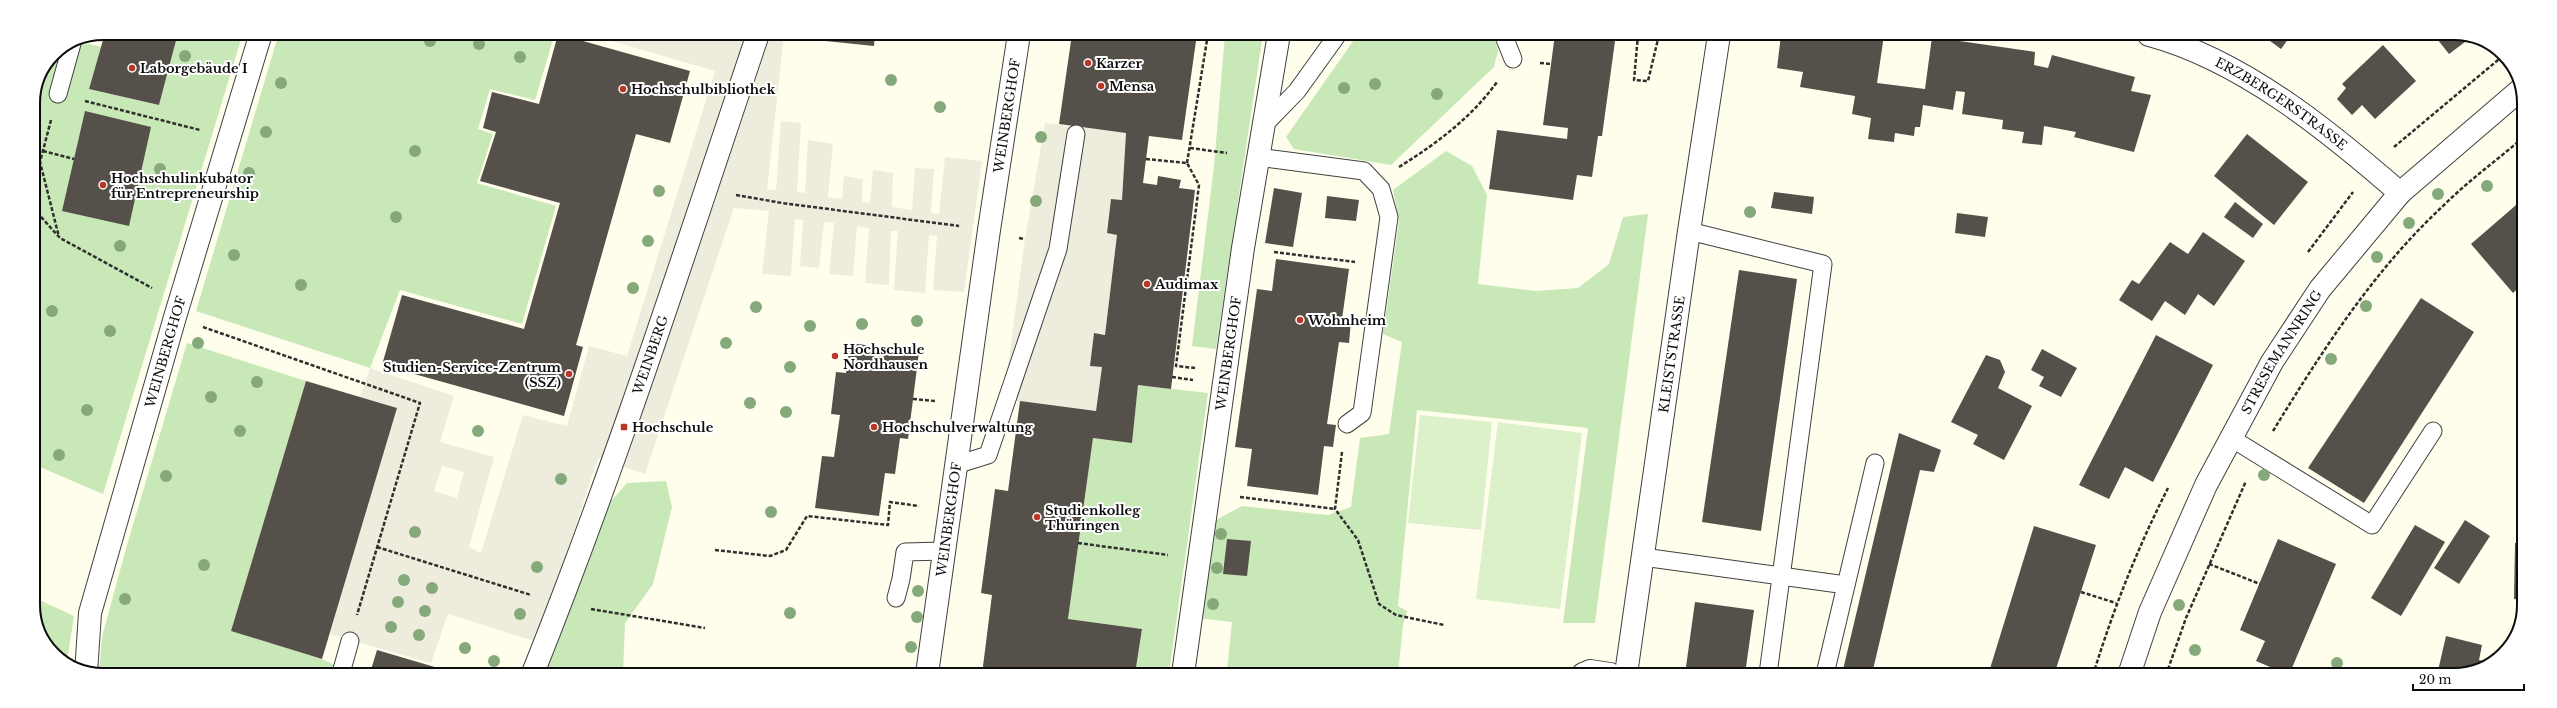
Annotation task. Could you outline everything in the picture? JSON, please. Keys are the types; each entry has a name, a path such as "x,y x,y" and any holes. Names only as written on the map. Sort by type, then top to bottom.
{"street":[{"name":"WEINBERGHOF","path":"86,666 90,613 175,317 259,40"},
{"name":"WEINBERG","path":"535,668 561,604 624,427 756,40"},
{"name":"WEINBERGHOF","path":"928,668 1018,40"},
{"name":"WEINBERGHOF","path":"1183,668 1243,248 1277,40"},
{"name":"KLEISTSTRASSE","path":"1627,668 1689,230 1718,40"},
{"name":"ERZBERGERSTRASSE","path":"2168,40 2175,42 2266,88 2367,164 2400,193"},
{"name":"STRESEMANNRING","path":"2131,668 2150,612 2206,484 2272,362 2320,289 2400,193 2516,93"}],"lane":[{"path":"1262,126 1297,91 1334,40"},
{"path":"1505,40 1513,60"},
{"path":"58,94 70,50"},
{"path":"956,465 988,455 1058,249 1076,134"},
{"path":"1258,157 1364,171 1377,182 1389,216 1362,413 1347,424"},
{"path":"1689,230 1823,264 1769,668"},
{"path":"2231,438 2372,525 2433,431"},
{"path":"1826,668 1875,462"},
{"path":"896,598 901,579 905,552 944,552"},
{"path":"1643,557 1846,585"},
{"path":"342,668 350,640"}],"path":[{"path":"1176,366 1199,186 1187,163 1207,40"},
{"path":"1637,40 1634,80 1648,80 1658,40"},
{"path":"1377,182 1438,143 1485,98 1513,60 1551,64"},
{"path":"60,238 40,162 58,94 230,137"},
{"path":"2168,668 2186,618 2235,504 2259,455 2305,379 2354,308 2387,266 2442,206 2517,143"},
{"path":"1190,148 1258,157"},
{"path":"43,151 74,159"},
{"path":"1146,159 1187,163"},
{"path":"706,189 782,203 966,227"},
{"path":"40,216 60,238 106,265 147,284 155,290 175,317 420,403 350,640"},
{"path":"1243,248 1383,266"},
{"path":"913,399 940,402"},
{"path":"1334,509 1342,453"},
{"path":"1244,497 1334,509 1358,540 1379,604 1396,615 1444,626"},
{"path":"715,550 770,556 786,550 808,516 888,525 890,502 918,506"},
{"path":"1078,543 1148,552"},
{"path":"377,547 441,565"},
{"path":"2209,564 2260,584"},
{"path":"2080,592 2116,603"},
{"path":"660,621 705,628"}],"green space":[{"path":"176,40 241,40 103,494 40,467 41,91 45,79 58,58 68,51 85,43 101,47 89,89 159,105"},
{"path":"277,40 553,40 535,100 490,89 478,129 493,134 477,183 556,206 522,324 400,290 370,368 196,311"},
{"path":"1224,40 1262,40 1216,349 1192,346 1214,166"},
{"path":"1354,40 1495,40 1498,51 1494,67 1391,165 1294,149 1286,137"},
{"path":"1446,151 1472,166 1487,195 1478,284 1536,291 1578,288 1609,264 1623,217 1648,214 1595,623 1563,623 1588,428 1417,410 1398,606 1407,611 1403,625 1399,668 1227,668 1232,622 1198,618 1212,522 1242,506 1328,515 1351,507 1360,438 1389,434 1402,342 1383,334 1399,221 1393,190"},
{"path":"187,343 306,381 231,631 322,659 337,666 336,668 99,668 102,637 127,545"},
{"path":"1138,385 1208,393 1170,668 1136,668 1142,629 1068,619 1093,438 1132,442"},
{"path":"1420,415 1492,422 1481,530 1408,523"},
{"path":"1498,422 1582,433 1560,609 1476,599"},
{"path":"666,481 672,507 653,584 625,623 623,668 548,668 606,507 627,483"},
{"path":"40,600 74,616 68,657 61,652 48,637 42,621"}],"shaded area":[{"path":"608,40 783,40 767,190 776,190 781,121 801,123 797,192 805,193 808,140 833,144 828,197 842,199 844,176 863,179 862,202 870,203 873,170 893,173 892,207 912,210 915,168 934,169 931,213 939,214 945,157 982,161 964,292 933,290 937,236 929,235 925,293 894,290 898,231 891,231 889,285 865,283 869,228 857,226 853,276 829,274 834,223 824,222 819,268 800,266 803,220 795,219 791,276 762,274 769,211 734,208 645,474 598,458 537,642 448,614 431,663 330,634 397,408 360,397 370,368 454,396 440,442 494,457 469,547 481,553 523,415 567,426 589,346 627,356 715,71","holes":["442,466 464,472 457,498 434,491"]},
{"path":"1045,123 1126,133 1122,200 1111,199 1107,233 1117,235 1105,334 1094,333 1091,366 1102,367 1096,411 998,399 1007,373 1025,239"}],"building":[{"name":"Laborgebäude I","path":"103,40 176,40 159,105 89,89"},
{"path":"556,40 579,40 690,71 670,143 636,134 576,345 583,347 564,416 382,365 402,295 524,329 560,203 480,181 496,132 483,128 492,92 539,104"},
{"path":"816,40 874,40 874,46"},
{"path":"1071,40 1196,40 1182,140 1149,136 1143,183 1157,185 1158,176 1181,180 1179,188 1195,190 1171,389 1138,385 1132,443 1093,438 1068,619 1142,629 1136,668 983,668 992,595 981,593 995,489 1008,491 1020,401 1096,411 1102,367 1090,366 1094,333 1105,335 1117,235 1107,233 1111,199 1122,200 1126,133 1059,124"},
{"path":"1554,40 1615,40 1602,136 1598,136 1592,177 1577,175 1573,200 1489,189 1497,130 1567,139 1568,128 1543,125"},
{"path":"1780,40 1883,40 1877,83 1925,89 1932,40 1953,40 2035,52 2034,65 2048,68 2052,55 2135,77 2131,91 2151,95 2134,152 2074,137 2076,132 2044,126 2042,145 2022,143 2024,132 2002,129 2003,120 1962,114 1965,92 1956,91 1953,110 1923,105 1920,127 1915,127 1914,136 1895,133 1894,142 1868,139 1871,118 1852,114 1855,96 1800,87 1803,72 1777,68"},
{"path":"2269,40 2287,40 2281,49"},
{"path":"2438,40 2466,41 2449,54"},
{"path":"2383,45 2416,81 2375,119 2362,105 2352,115 2337,99 2346,88 2342,84"},
{"name":"Hochschulinkubator für Entrepreneurship","path":"85,111 151,127 129,226 62,211"},
{"path":"2247,134 2308,182 2274,225 2214,176"},
{"path":"1274,188 1302,193 1293,247 1265,243"},
{"path":"1774,192 1814,197 1812,214 1771,208"},
{"path":"1327,196 1359,200 1356,221 1325,218"},
{"path":"2235,202 2263,224 2253,238 2224,217"},
{"path":"2517,204 2517,289 2513,293 2471,244"},
{"path":"1957,213 1988,217 1985,237 1955,233"},
{"path":"2203,232 2245,261 2214,306 2198,294 2185,315 2165,301 2152,321 2119,300 2132,280 2139,284 2170,242 2188,254"},
{"path":"1276,259 1349,269 1342,319 1351,321 1349,343 1339,342 1327,424 1336,425 1333,447 1324,446 1318,495 1247,486 1252,449 1235,447 1257,289 1272,291"},
{"path":"1739,270 1797,279 1761,531 1702,522"},
{"path":"2421,298 2474,332 2364,503 2308,468"},
{"path":"2156,335 2213,365 2153,482 2125,467 2109,499 2079,485"},
{"name":"Hochschulverwaltung","path":"850,343 919,352 908,439 900,438 895,474 885,473 879,516 815,508 822,456 834,457 840,415 831,414 836,372 846,373"},
{"path":"2042,349 2077,368 2061,397 2039,386 2044,377 2031,370"},
{"path":"1986,355 2000,360 2005,372 1998,388 2032,406 2004,460 1973,444 1978,435 1951,422"},
{"path":"306,381 397,408 322,659 231,631"},
{"path":"1899,433 1941,450 1934,472 1920,470 1873,668 1843,668"},
{"path":"2465,520 2490,536 2459,584 2434,568"},
{"path":"2415,525 2445,542 2401,616 2371,598"},
{"path":"2034,526 2096,545 2056,668 1990,668"},
{"path":"1227,539 1251,541 1247,576 1223,574"},
{"path":"2278,539 2336,564 2292,668 2272,668 2256,661 2265,641 2240,630"},
{"path":"2515,543 2517,543 2517,599 2514,599"},
{"path":"1695,602 1754,610 1746,668 1686,668"},
{"path":"2446,636 2482,645 2479,660 2483,661 2474,665 2462,667 2439,668"},
{"path":"377,650 438,668 372,668"}],"place":[{"name":"Karzer","path":"1088,63"},
{"name":"Laborgebäude I","path":"132,68"},
{"name":"Mensa","path":"1101,86"},
{"name":"Hochschulbibliothek","path":"623,89"},
{"name":"Hochschulinkubator für Entrepreneurship","path":"103,185"},
{"name":"Audimax","path":"1147,284"},
{"name":"Wohnheim","path":"1300,320"},
{"name":"Hochschule Nordhausen","path":"835,356"},
{"name":"Studien-Service-Zentrum (SSZ)","path":"569,374"},
{"name":"Hochschule","path":"624,427"},
{"name":"Hochschulverwaltung","path":"874,427"},
{"name":"Studienkolleg Thüringen","path":"1037,517"}]}
